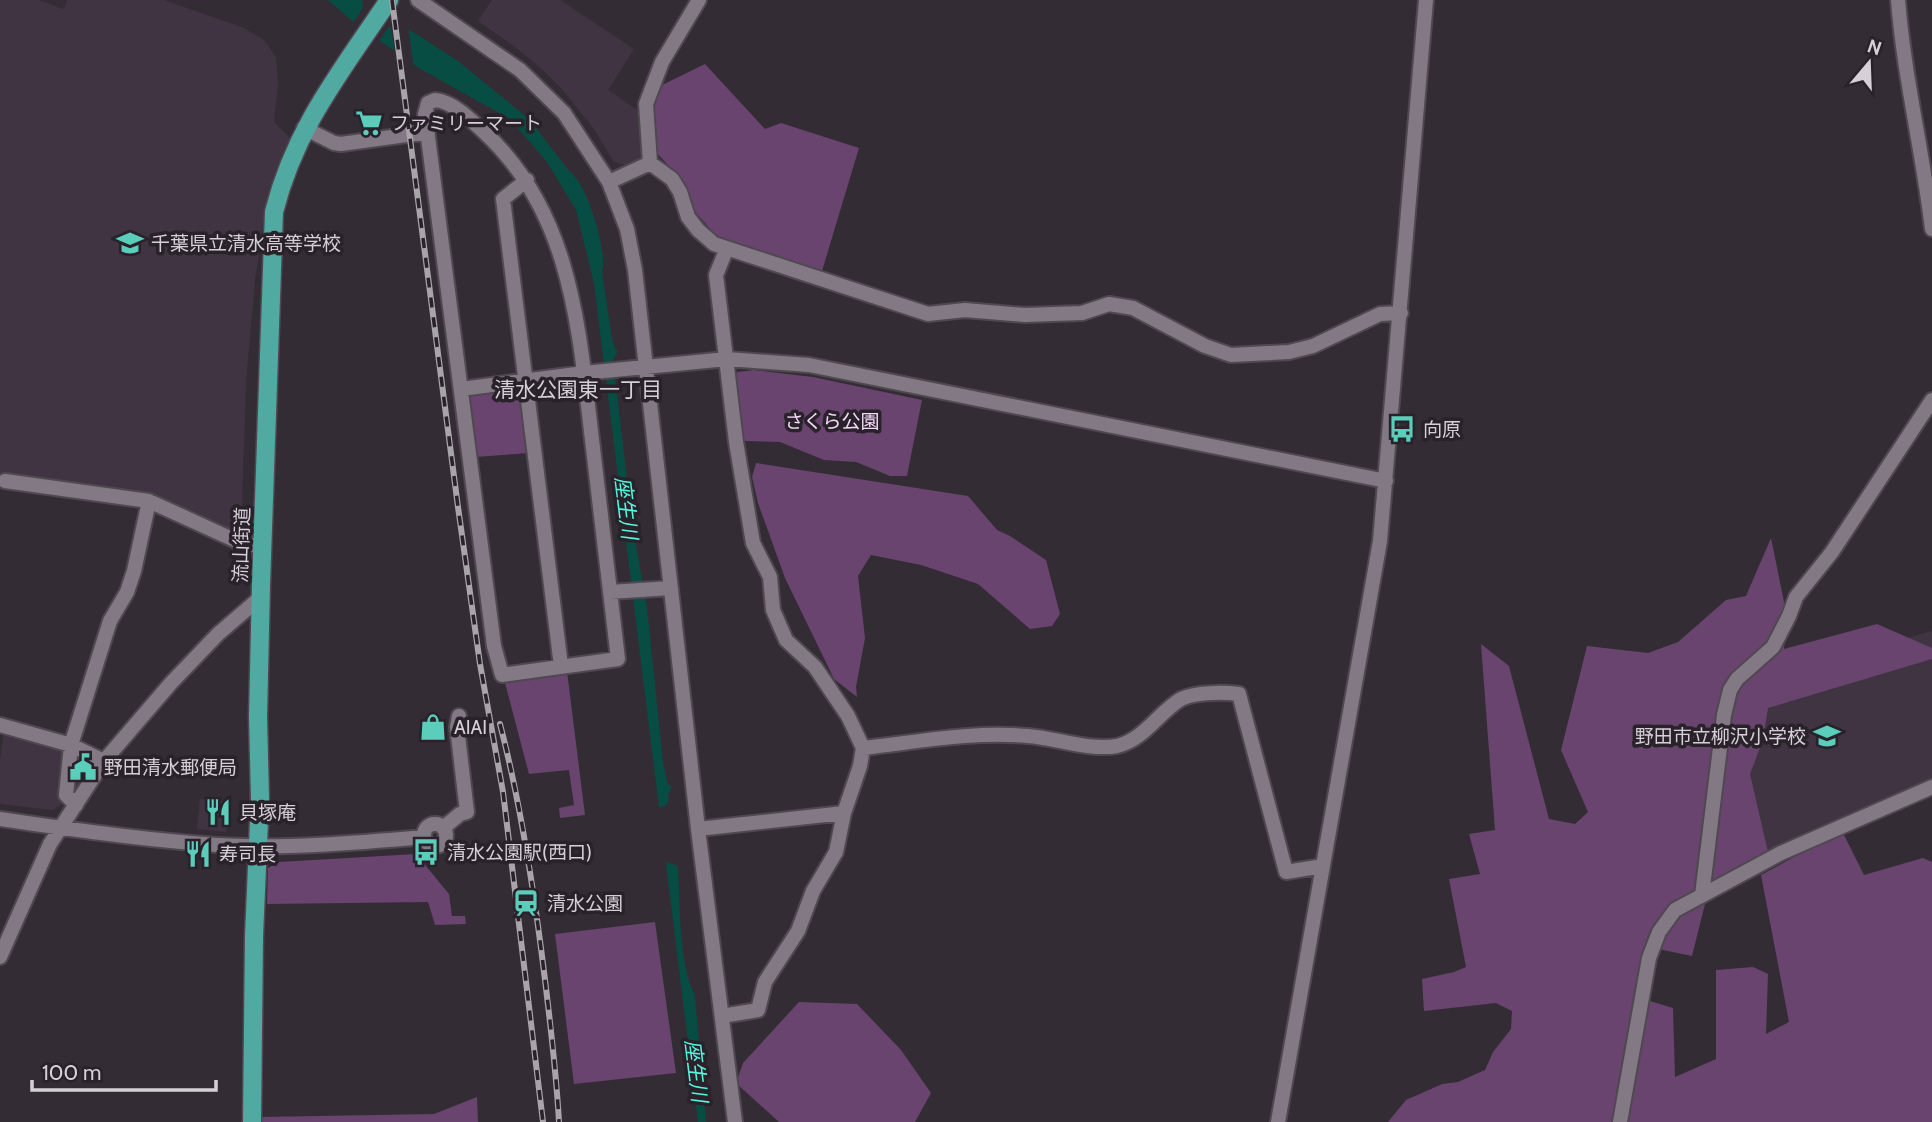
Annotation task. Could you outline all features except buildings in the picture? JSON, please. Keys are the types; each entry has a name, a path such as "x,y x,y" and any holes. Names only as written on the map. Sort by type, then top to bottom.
{"main road":[{"name":"流山街道","path":"252,1122 262,546 274,212 304,128 389,0"}],"street":[{"path":"418,0 520,70 564,113 609,181 626,229 635,270 638,368 671,588 735,1122"},
{"path":"650,163 646,104 662,62 699,0"},
{"path":"1278,1122 1369,609 1386,481 1426,0"},
{"path":"1898,0 1904,66 1926,176 1932,229"},
{"path":"435,100 443,101 474,122 500,146 527,180 551,226 563,260 588,373 615,592 618,659 502,675 494,646 428,132 425,114 428,103 435,100"},
{"path":"304,128 341,144 428,132"},
{"path":"609,181 650,163"},
{"path":"650,163 672,179 680,192 688,217 714,244 928,314 965,310 1025,315 1082,313 1110,304 1133,309 1205,346 1231,355 1289,352 1313,346 1380,314 1401,313"},
{"path":"527,180 503,199 561,666"},
{"path":"722,1016 758,1010 765,982 798,931 813,891 836,852 863,748 848,716 816,667 786,640 774,610 770,577 753,543 736,442 716,275 727,248"},
{"path":"461,389 727,359 808,365 1386,481"},
{"path":"1702,895 1724,715 1730,691 1737,679 1773,648 1790,616 1796,597 1832,552 1932,400"},
{"path":"5,481 149,501 243,544 262,546"},
{"path":"76,805 66,795 71,745 110,621 127,592 134,571 149,501"},
{"path":"615,592 671,588"},
{"path":"0,957 50,844 104,761 218,634 261,597"},
{"path":"863,748 970,736 1027,736 1090,746 1119,746 1144,732 1184,697 1217,691 1239,694 1286,872 1323,866"},
{"path":"0,819 60,829 216,845 424,837 430,845 441,844 445,838 443,828 460,814 467,812 457,727 459,716"},
{"path":"0,725 71,745 104,761"},
{"path":"1620,1122 1649,958 1659,932 1675,910 1781,853 1932,787"},
{"path":"698,829 844,813"}],"shaded area":[{"name":"千葉県立清水高等学校","path":"0,0 38,0 64,9 67,0 164,0 244,28 264,40 276,57 278,85 274,122 290,138 266,206 255,280 246,382 241,537 143,496 0,480"},
{"path":"492,0 560,0 634,49 608,90 639,111 640,145 643,153 641,159 628,166 614,162 594,129 562,89 515,47 478,21"},
{"name":"野田市立柳沢小学校","path":"1932,631 1932,782 1714,884 1739,685"},
{"path":"4,729 63,747 66,754 63,803 53,810 0,804 0,760"},
{"path":"74,749 98,759 76,795 70,789"},
{"path":"200,799 229,802 226,832 197,829"}],"green space":[{"path":"705,64 765,129 781,123 859,148 822,271 719,239 690,206 677,175 655,151 652,110 658,87"},
{"name":"さくら公園","path":"754,370 813,377 922,400 907,476 890,476 856,462 824,460 780,442 746,441 741,438 735,375 738,372"},
{"path":"518,388 522,391 530,453 475,457 468,400 474,393"},
{"path":"756,463 968,496 997,530 1046,560 1060,614 1052,626 1030,629 978,584 921,565 871,555 858,576 865,638 856,687 857,697 834,679 785,578 758,503 752,477"},
{"path":"1771,538 1785,607 1784,649 1877,624 1932,648 1932,659 1768,708 1763,740 1750,774 1768,852 1710,884 1692,956 1658,949 1650,1001 1673,1008 1675,1077 1716,1059 1716,970 1753,967 1768,974 1766,1034 1789,1022 1761,875 1842,831 1864,875 1923,858 1932,862 1932,1122 1388,1122 1406,1100 1442,1084 1458,1082 1485,1070 1493,1052 1511,1029 1512,1011 1496,1003 1424,1011 1422,979 1466,967 1449,879 1480,874 1469,834 1495,830 1481,644 1509,666 1549,819 1575,824 1588,812 1561,750 1587,646 1648,653 1678,642 1726,600 1746,596"},
{"path":"567,671 585,815 560,818 559,808 574,805 569,770 529,774 504,679"},
{"path":"416,854 449,894 452,916 465,916 466,924 435,925 428,902 267,904 268,868 279,862"},
{"path":"655,922 676,1073 574,1084 555,934"},
{"path":"799,1002 857,1004 901,1050 931,1093 915,1122 779,1122 736,1083 743,1063"},
{"path":"477,1097 478,1122 260,1122 260,1117 434,1114"}],"water":[{"name":"座生川","path":"328,0 369,0 458,61 530,120 576,178 589,203 602,250 602,272 612,339 618,351 613,360 632,523 647,608 663,763 668,785 672,786 668,795 677,862 681,935 686,967 695,996 706,1122 698,1122 594,283 576,210 547,162 510,119 417,67 351,20"}],"pier":[{"path":"362,0 375,0 408,25 414,69 395,55 391,27 379,41 353,23 363,8"},
{"path":"672,796 681,867 663,861 655,809 666,805"}],"railway":[{"path":"392,0 480,664 503,792 543,1122"},
{"path":"500,724 534,898 552,1039 559,1122"}],"place":[{"name":"ファミリーマート","path":"369,123"},
{"name":"千葉県立清水高等学校","path":"130,243"},
{"name":"向原","path":"1402,429"},
{"name":"AIAI","path":"433,727"},
{"name":"野田市立柳沢小学校","path":"1827,736"},
{"name":"野田清水郵便局","path":"83,767"},
{"name":"貝塚庵","path":"218,812"},
{"name":"清水公園駅(西口)","path":"426,852"},
{"name":"寿司長","path":"198,854"},
{"name":"清水公園","path":"526,903"}],"district":[{"name":"清水公園東一丁目","path":"578,390"}]}
